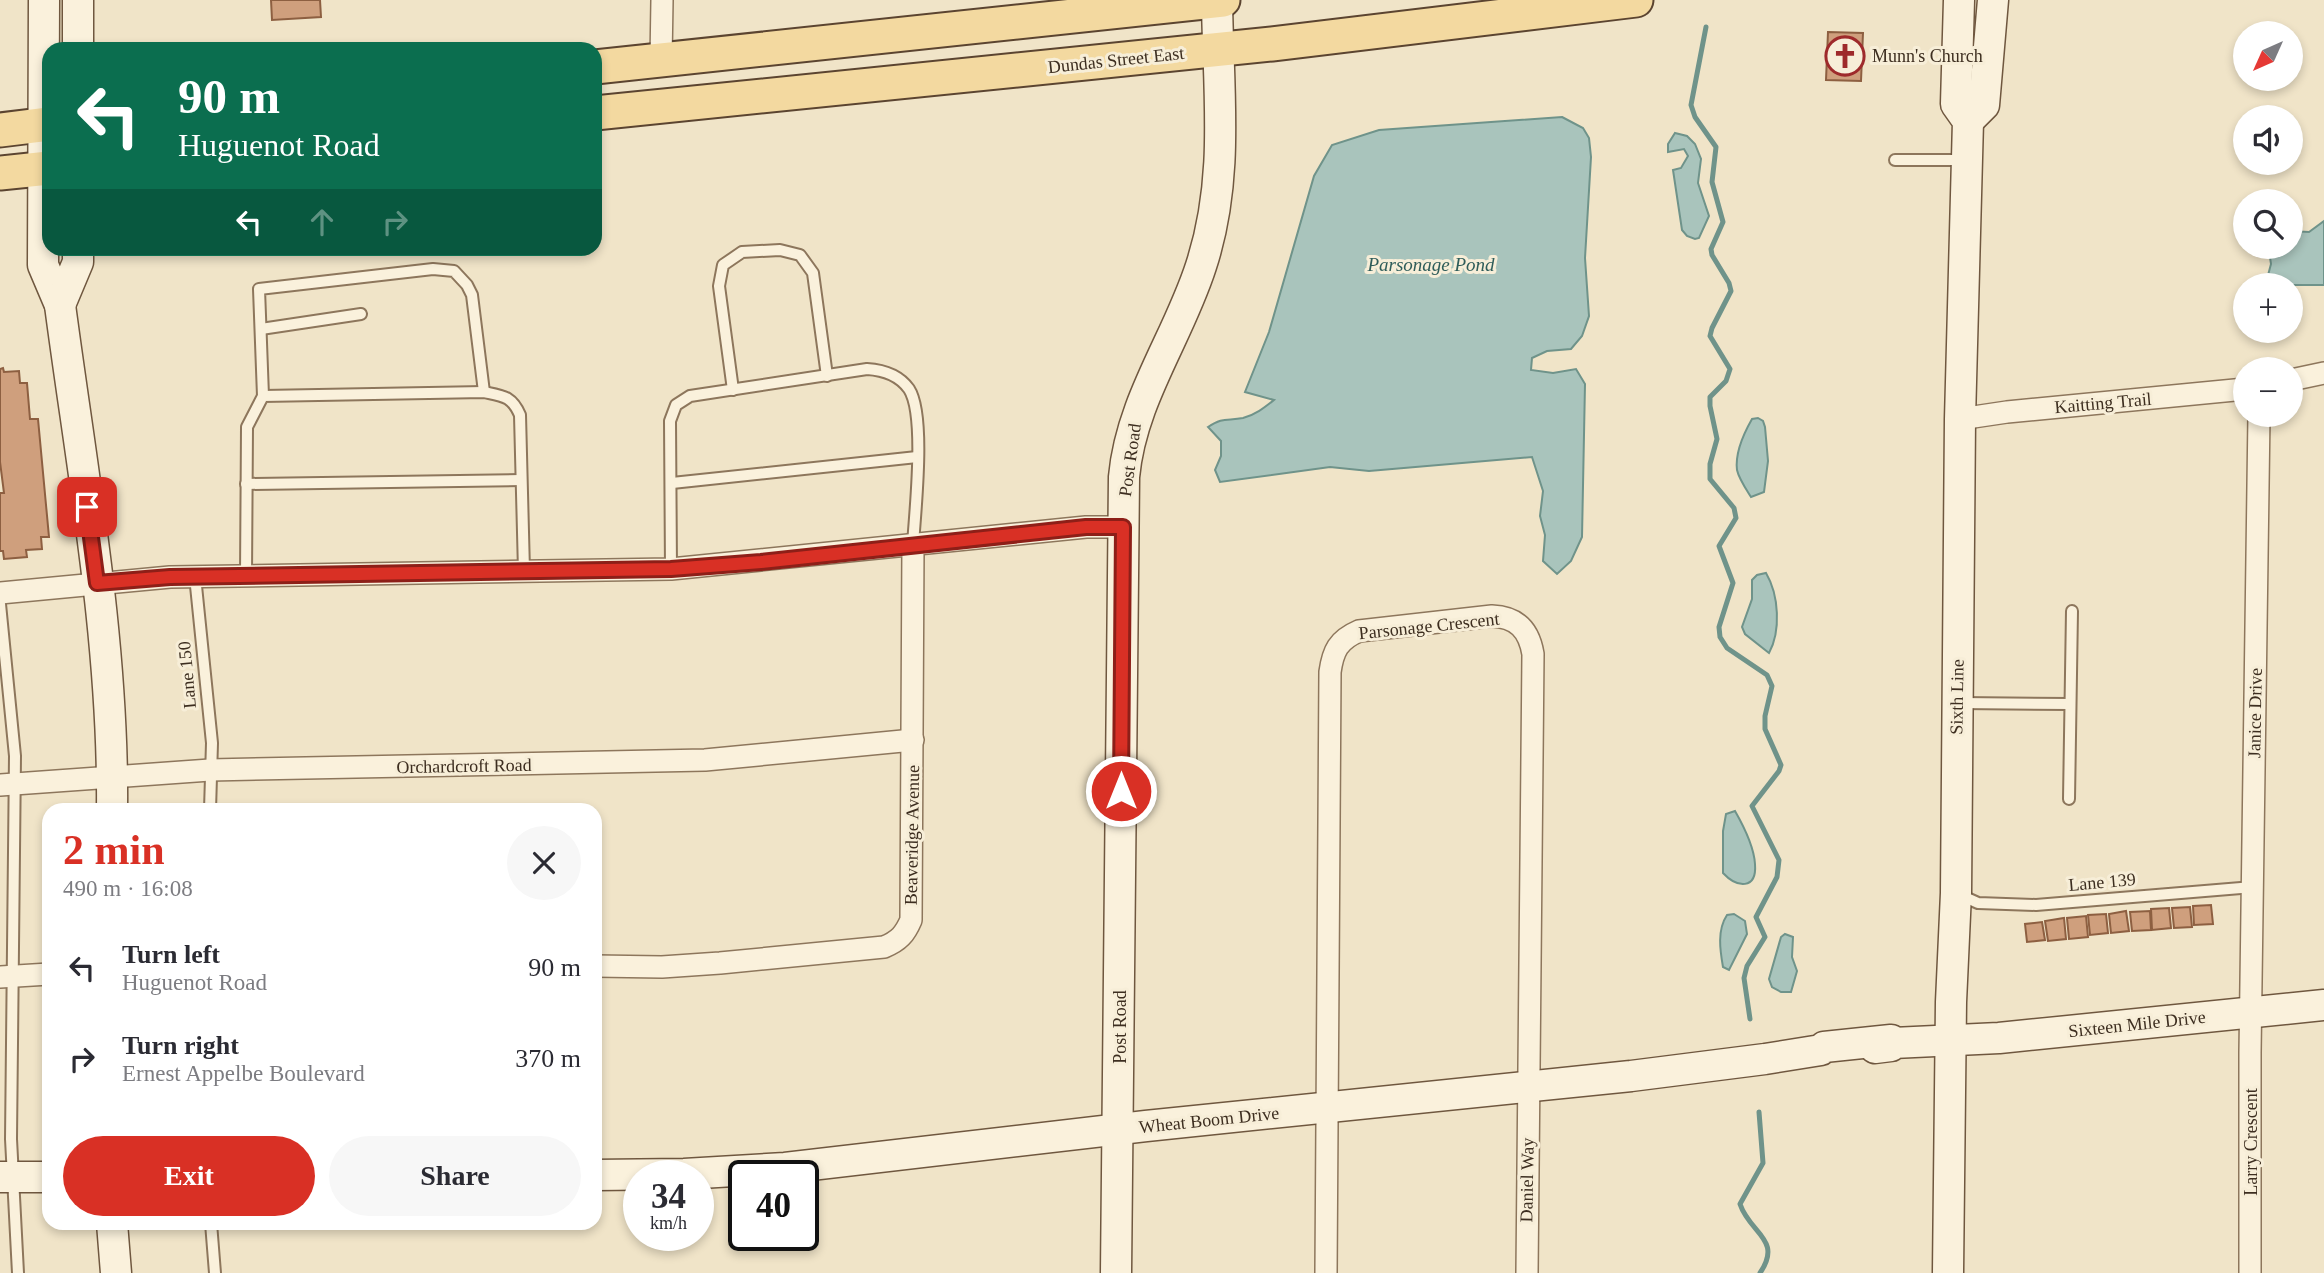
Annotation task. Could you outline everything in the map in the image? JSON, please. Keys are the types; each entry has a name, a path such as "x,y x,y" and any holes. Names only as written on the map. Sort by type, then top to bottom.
{"main road":[{"path":"602,66 1223,0"},
{"name":"Dundas Street East","path":"602,112 1217,50 1636,0"},
{"path":"0,130 42,125"},
{"path":"0,173 42,168"}],"street":[{"path":"44,0 45,42"},
{"path":"78,0 78,42"},
{"path":"662,0 662,60"},
{"name":"Post Road","path":"1116,1273 1123,527 1126,460 1136,416 1189,300 1216,210 1222,133 1217,0"},
{"name":"Sixth Line","path":"1948,1273 1956,893 1960,419 1968,121 1956,104 1959,0"},
{"name":"Sixth Line","path":"1968,121 1984,105 1993,0"},
{"path":"43,256 43,264 60,304 97,583 109,708 112,803"},
{"path":"60,304 78,262 78,256"},
{"path":"2303,377 2324,373"},
{"name":"Kaitting Trail","path":"1960,419 2233,389"},
{"name":"Janice Drive","path":"2251,1011 2259,427"},
{"path":"0,593 195,576 671,569 1086,527 1123,527"},
{"name":"Beaveridge Avenue","path":"602,966 662,967 884,947 905,934 911,920 913,545"},
{"name":"Parsonage Crescent","path":"1328,1108 1330,672 1335,648 1359,631 1492,616 1510,618 1520,624 1528,633 1533,654 1529,1087"},
{"name":"Orchardcroft Road","path":"7,784 210,770 705,760 913,740"},
{"path":"6,976 42,974"},
{"name":"Sixteen Mile Drive","path":"1951,1041 2324,1005"},
{"name":"Larry Crescent","path":"2250,1273 2251,1011"},
{"name":"Wheat Boom Drive","path":"602,1175 684,1174 785,1168 1118,1129 1529,1087 1765,1059 1821,1049 1824,1053 1891,1046 1893,1043 1951,1041"},
{"name":"Daniel Way","path":"1527,1273 1529,1087"},
{"path":"1326,1273 1328,1108"},
{"path":"6,1177 42,1177"},
{"path":"113,1230 116,1273"}],"lane":[{"path":"1895,160 1967,160"},
{"path":"733,390 719,286 723,265 742,252 780,250 800,255 813,273 827,376"},
{"path":"246,575 247,427 263,396 259,289 433,269 454,271 472,295 484,392"},
{"path":"261,329 361,314"},
{"path":"671,569 670,421 676,405 690,396 867,369 885,372 901,380 908,387 916,405 917,457 913,545"},
{"path":"263,396 484,392 507,397 515,404 520,415 524,571"},
{"path":"671,483 917,457"},
{"path":"246,484 521,480"},
{"name":"Lane 150","path":"195,576 212,743 210,803"},
{"path":"0,604 15,756 7,784 6,1177 18,1273"},
{"path":"2069,799 2072,611"},
{"path":"1957,703 2070,704"},
{"name":"Lane 139","path":"1956,893 1978,903 2036,905 2253,887"},
{"path":"212,1230 215,1273"}],"water":[{"name":"Parsonage Pond","path":"1562,117 1583,128 1589,138 1591,157 1585,258 1589,316 1582,336 1571,349 1547,351 1532,358 1531,370 1553,373 1576,369 1585,384 1582,537 1571,561 1557,574 1543,561 1545,535 1540,516 1543,491 1532,457 1369,471 1330,467 1220,482 1215,470 1221,456 1221,441 1208,427 1221,421 1252,415 1274,400 1245,392 1269,332 1314,176 1332,145 1379,130"},
{"path":"1675,133 1687,136 1695,144 1701,159 1698,183 1709,216 1699,238 1695,239 1682,230 1673,170 1681,168 1688,156 1684,149 1668,152 1668,144"},
{"path":"2324,221 2324,285 2303,285 2303,273 2269,273 2270,259 2303,259 2303,232 2309,232"},
{"path":"1752,419 1763,421 1765,427 1768,461 1764,492 1751,497 1739,477 1737,464 1746,431"},
{"path":"1766,573 1774,592 1777,613 1773,644 1769,653 1745,634 1742,627 1752,599 1752,580 1757,575"},
{"path":"1735,811 1748,836 1755,864 1753,878 1745,884 1734,882 1723,873 1723,831 1726,814"},
{"path":"1734,914 1745,921 1747,934 1729,970 1723,967 1721,934 1727,915"},
{"path":"1785,934 1793,937 1792,957 1797,971 1791,992 1781,992 1772,987 1769,979 1781,937"}],"building":[{"path":"271,0 320,0 321,17 272,20"},
{"name":"Munn's Church","path":"1828,32 1863,33 1861,81 1826,80"},
{"path":"3,368 4,372 19,371 20,383 27,383 30,419 38,419 49,537 41,537 42,549 26,550 27,557 4,559 3,551 0,551 0,493 4,493 0,462 0,369"},
{"path":"2211,905 2213,924 2194,925 2193,906"},
{"path":"2190,907 2192,927 2174,928 2172,908"},
{"path":"2169,908 2171,928 2152,930 2151,909"},
{"path":"2126,911 2129,931 2111,933 2109,914"},
{"path":"2150,911 2151,930 2132,931 2130,912"},
{"path":"2106,914 2108,933 2090,935 2088,915"},
{"path":"2086,916 2088,937 2069,939 2067,918"},
{"path":"2064,918 2066,939 2048,941 2045,921"},
{"path":"2042,922 2045,940 2027,942 2025,924"}],"waterway":[{"path":"1706,27 1691,105 1695,117 1716,147 1712,182 1723,222 1711,249 1731,291 1710,336 1730,369 1726,381 1710,397 1717,439 1710,464 1710,479 1734,508 1736,518 1719,546 1733,583 1719,627 1720,637 1727,648 1767,675 1772,686 1765,729 1781,765 1752,806 1779,860 1777,877 1756,917 1765,937 1747,966 1744,978 1750,1019"},
{"path":"1759,1112 1763,1163 1740,1204 1766,1244 1766,1262 1760,1273"}],"place":[{"name":"Munn's Church","path":"1845,56"}],"route":[{"path":"87,507 97,583 170,577 671,569 1086,527 1123,527 1121,791"}]}
